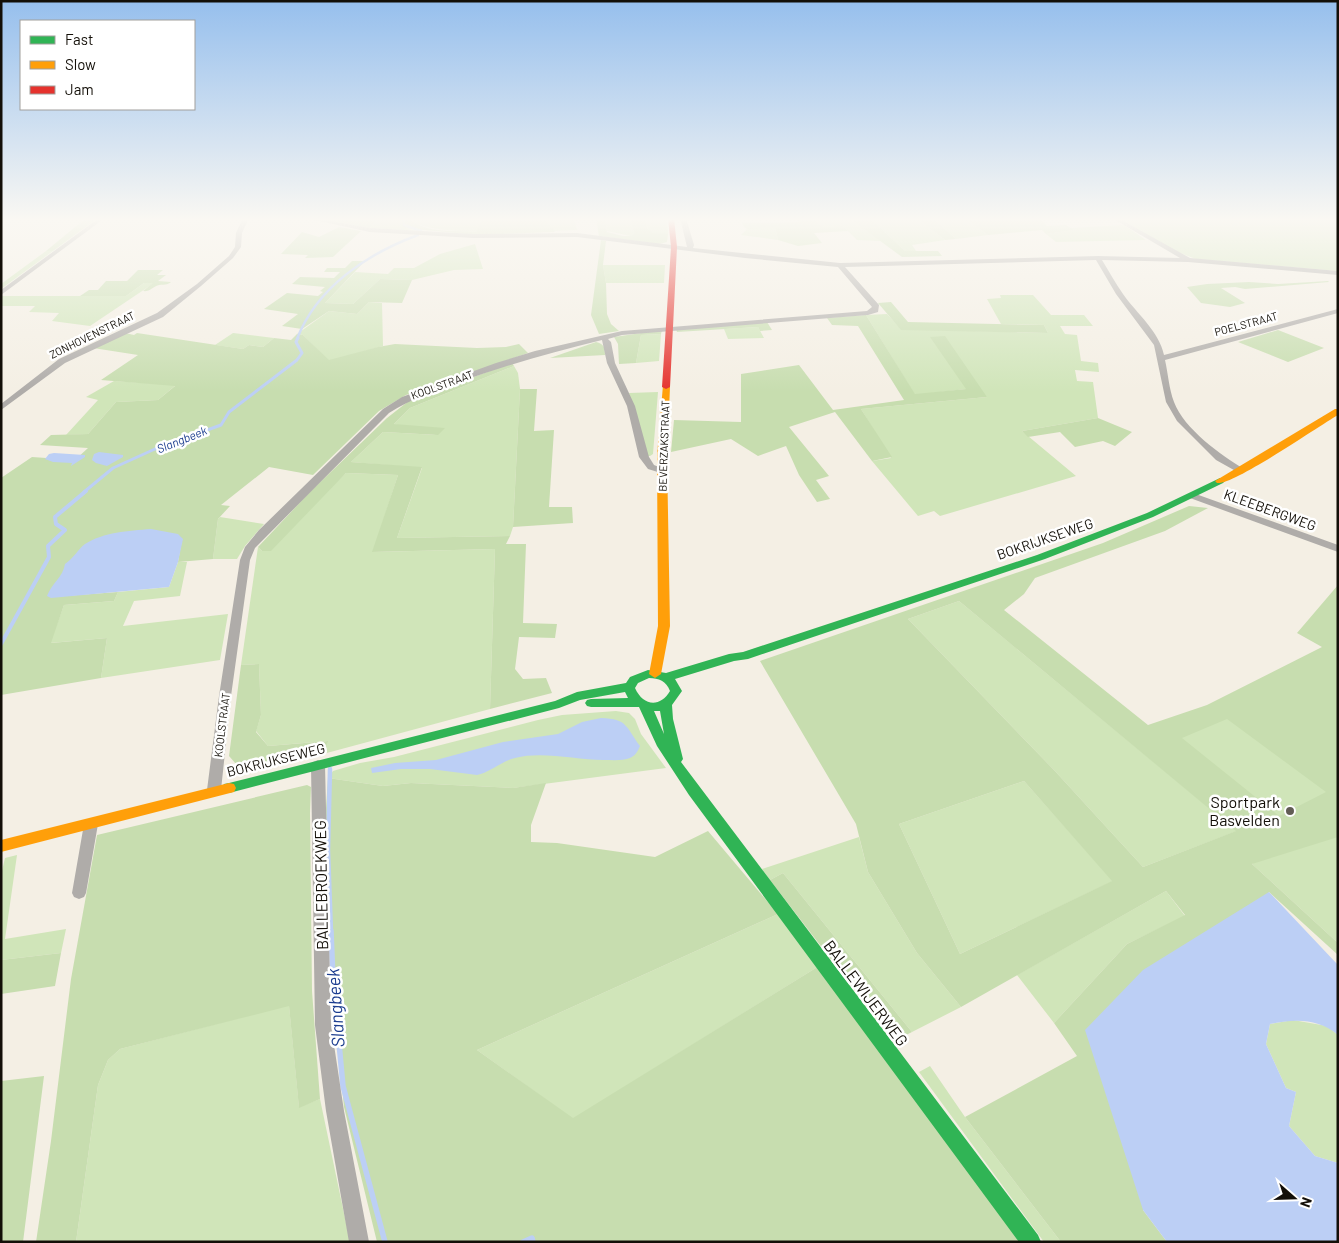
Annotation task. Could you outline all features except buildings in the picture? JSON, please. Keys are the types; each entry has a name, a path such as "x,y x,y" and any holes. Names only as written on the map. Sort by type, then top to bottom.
{"street":[{"path":"1,293 24,276"},
{"name":"ZONHOVENSTRAAT","path":"1,408 62,361 174,306 209,276"},
{"name":"BEVERZAKSTRAAT","path":"655,674 664,626 661,470 672,276"},
{"name":"KOOLSTRAAT","path":"214,790 225,696 246,560 250,547 373,422 405,399 538,353 603,337 669,328 868,313 875,310 876,307 849,276"},
{"path":"1109,276 1119,294 1158,345 1170,402 1181,421 1219,458 1241,471"},
{"name":"POELSTRAAT","path":"1160,358 1338,311"},
{"path":"603,337 607,342 611,363 631,406 644,457 650,467 661,470"},
{"name":"BOKRIJKSEWEG","path":"668,678 733,657 744,656 1106,534 1193,496 1241,471 1338,411"},
{"name":"KLEEBERGWEG","path":"1193,496 1338,549"},
{"name":"BOKRIJKSEWEG","path":"559,704 640,704 652,706 666,703 672,700 684,686 737,662 744,656"},
{"name":"BOKRIJKSEWEG","path":"1,846 91,824 214,790 559,704 577,696 629,688 636,679 648,674 655,674"},
{"path":"655,674 684,686"},
{"path":"629,688 631,698 640,704"},
{"name":"BALLEWIJERWEG","path":"666,703 667,719 676,763"},
{"name":"BALLEWIJERWEG","path":"640,704 663,746 694,791 1031,1242"},
{"name":"BALLEBROEKWEG","path":"318,765 323,1025 334,1111 349,1195 360,1242"},
{"path":"79,893 91,824"}],"green space":[{"path":"12,276 19,276 1,289 1,284"},
{"path":"132,276 165,276 158,281 171,282 143,291 153,283 144,283 126,296 80,296 89,290 98,290 106,281 127,281"},
{"path":"336,276 351,276 325,303 353,304 380,279 412,280 402,303 369,302 357,314 329,311 302,329 282,326 298,314 264,309 287,293 318,296 323,292 320,291 325,287 292,284 300,277 334,278"},
{"path":"351,276 429,276 412,280 380,279 353,304 325,303"},
{"path":"596,276 605,276 607,314 611,324 619,331 599,334 591,315"},
{"path":"605,276 664,276 664,283 606,283"},
{"path":"1328,281 1245,289 1235,287 1221,288 1245,303 1230,307 1201,303 1187,287 1249,282 1278,284"},
{"path":"144,283 154,283 90,326 52,321 59,313 29,312 35,306 1,306 2,296 126,296"},
{"path":"1000,295 1033,295 1051,315 1084,315 1093,326 1060,326 1065,334 1077,335 1081,361 1098,363 1099,372 1075,370 1077,381 1093,382 1098,418 1022,431 1076,476 940,516 934,511 918,516 872,461 891,458 861,409 987,397 966,389 915,395 866,315 887,314 901,329 1048,333 1044,325 1001,324 987,299 1001,298"},
{"path":"369,302 382,303 383,346 329,361 303,335 297,334 329,311 357,314"},
{"path":"891,302 908,322 1044,325 1048,333 901,330 878,303"},
{"path":"866,315 915,394 966,389 930,337 945,336 987,397 861,409 892,457 872,461 835,412 789,427 829,476 816,480 830,499 817,502 799,475 786,446 758,456 731,439 671,452 674,420 741,422 741,374 799,365 833,410 904,400 858,326 832,325 827,318"},
{"path":"767,322 772,330 760,331 758,327 677,332 676,329"},
{"path":"758,327 764,338 728,339 724,329"},
{"path":"662,330 661,334 641,335 636,363 619,364 618,344 614,337"},
{"path":"1278,330 1324,348 1288,362 1238,342"},
{"path":"125,333 134,335 137,333 243,349 249,345 263,347 274,338 291,340 297,334 303,335 329,360 395,344 477,348 506,347 519,344 528,353 406,395 379,411 313,475 269,467 221,505 230,506 218,519 213,559 178,562 182,539 51,597 118,592 114,601 64,605 51,643 107,638 101,678 1,695 1,478 32,457 75,460 88,448 40,445 51,435 88,434 116,402 158,400 175,386 101,380 138,355 93,348"},
{"path":"233,333 274,338 263,347 249,345 243,349 215,345"},
{"path":"661,334 659,361 636,363 641,335"},
{"path":"596,342 604,346 605,355 550,358"},
{"path":"512,363 514,366 410,408 394,424 445,428 438,435 383,432 351,462 422,467 397,538 510,536 506,544 526,544 523,623 557,624 555,638 519,637 515,669 523,679 546,678 552,693 490,709 495,549 372,552 398,475 346,473 271,551 262,551 258,547 309,493 387,418 410,400"},
{"path":"514,366 518,373 520,389 513,527 510,536 397,538 422,468 351,462 383,432 438,435 394,424 410,408"},
{"path":"114,381 176,385 158,400 116,402 88,434 66,435 98,400 86,397"},
{"path":"520,389 537,389 534,431 554,430 549,507 572,507 573,523 513,527"},
{"path":"658,392 653,454 648,456 629,393"},
{"path":"1098,418 1132,432 1115,446 1103,441 1075,447 1060,432 1028,437 1022,431"},
{"path":"346,473 398,475 373,552 495,549 490,709 323,754 327,741 268,746 256,731 261,715 259,664 241,665 258,547 262,551"},
{"path":"1189,506 1208,508 1165,531 1035,578 1024,594 1004,610 1148,725 1207,705 1322,647 1297,633 1338,585 1338,837 1252,864 1338,943 1338,955 1269,892 1143,1210 1167,1242 1061,1242 965,1117 1077,1056 1054,1023 1127,944 1185,915 1166,891 961,1007 917,953 868,872 856,824 760,661 1103,543","holes":["959,601 1236,831 1143,867 1054,770 908,619","1227,719 1326,792 1279,816 1182,738","1024,781 1112,881 960,954 899,824"]},
{"path":"220,517 264,524 245,546 237,559 213,559 218,519"},
{"path":"178,562 187,562 180,596 134,601 123,626 228,614 220,660 101,678 107,638 50,643 64,605 114,601 118,592 169,587"},
{"path":"959,601 1237,831 1143,867 1054,770 908,619"},
{"path":"259,664 261,715 256,732 268,746 328,741 323,754 251,768 236,764 229,756 241,665"},
{"path":"616,711 629,713 635,719 641,734 666,768 513,788 411,783 383,786 328,778 333,771 360,763 394,757 538,720 562,715"},
{"name":"Sportpark Basvelden","path":"1225,716 1338,779 1338,943 1252,864 1282,843 1146,736"},
{"path":"328,778 383,786 411,783 513,788 546,783 531,825 531,842 557,843 655,857 708,831 778,914 477,1050 573,1118 819,966 1021,1242 377,1242 344,1107 335,1014 324,838"},
{"path":"1024,781 1113,881 960,954 899,824"},
{"path":"307,785 311,787 312,991 320,1099 299,1108 289,1006 120,1049 108,1060 98,1085 76,1242 36,1242 51,1141 71,979 97,835"},
{"path":"859,837 868,872 917,953 961,1007 912,1032 783,873 770,880 762,869"},
{"path":"17,855 5,939 66,929 61,953 1,960 1,875 5,858"},
{"path":"783,873 912,1032 894,1041 770,880"},
{"path":"1166,891 1185,916 1127,944 1054,1023 1017,975"},
{"path":"778,914 819,966 573,1119 477,1050"},
{"path":"61,953 55,986 1,994 1,960"},
{"path":"289,1005 299,1107 320,1099 350,1242 76,1242 98,1085 108,1060 120,1049"},
{"path":"1293,1020 1327,1026 1338,1035 1338,1163 1315,1156 1289,1126 1296,1092 1286,1088 1266,1044 1270,1024"},
{"path":"930,1066 965,1117 1061,1242 1044,1242 919,1072"},
{"path":"44,1076 23,1242 1,1242 1,1081"}],"water":[{"path":"99,452 123,455 123,457 107,466 92,460 94,454"},
{"path":"49,454 85,455 85,457 71,466 72,463 53,462 45,459"},
{"path":"151,529 178,534 183,539 178,562 169,587 51,598 47,596 62,573 65,564 85,544 100,537 125,531"},
{"path":"601,718 616,720 625,725 640,746 633,756 621,760 593,760 537,755 526,756 510,759 487,772 477,775 430,769 401,769 372,773 371,768 395,763 436,760 503,742 558,734 582,722"},
{"path":"1269,892 1338,965 1338,1035 1322,1025 1306,1021 1288,1021 1270,1024 1266,1044 1286,1088 1296,1092 1289,1126 1315,1156 1338,1163 1338,1242 1167,1242 1143,1210 1085,1030 1143,970"}],"waterway":[{"name":"Slangbeek","path":"297,339 317,303 345,276"},
{"name":"Slangbeek","path":"84,492 113,468 155,449 221,425 229,412 297,360 302,353 296,342 298,338"},
{"name":"Slangbeek","path":"1,644 49,557 48,546 65,530 56,524 55,517 86,491"},
{"name":"Slangbeek","path":"330,769 328,850 331,932"},
{"name":"Slangbeek","path":"331,931 333,979 343,1086 385,1242"},
{"name":"Slangbeek","path":"523,1242 532,1238 533,1242"}],"traffic: fast":[{"path":"667,677 733,657 744,656 1041,557 1150,515 1220,481"},
{"path":"648,674 665,677 672,682 676,691 671,700 664,705 658,707 646,705 631,693 629,688 634,680 648,674"},
{"path":"229,788 559,704 577,696 629,687"},
{"path":"591,703 636,702"},
{"path":"666,703 667,719 676,759"},
{"path":"645,706 663,746 694,791 1031,1242"}],"traffic: slow":[{"path":"655,674 664,626 662,456 666,387"},
{"path":"1220,481 1241,471 1338,411"},
{"path":"1,846 229,788"}],"traffic: jam":[{"path":"666,387 672,276"}],"place":[{"name":"Sportpark Basvelden","path":"1290,811"}]}
